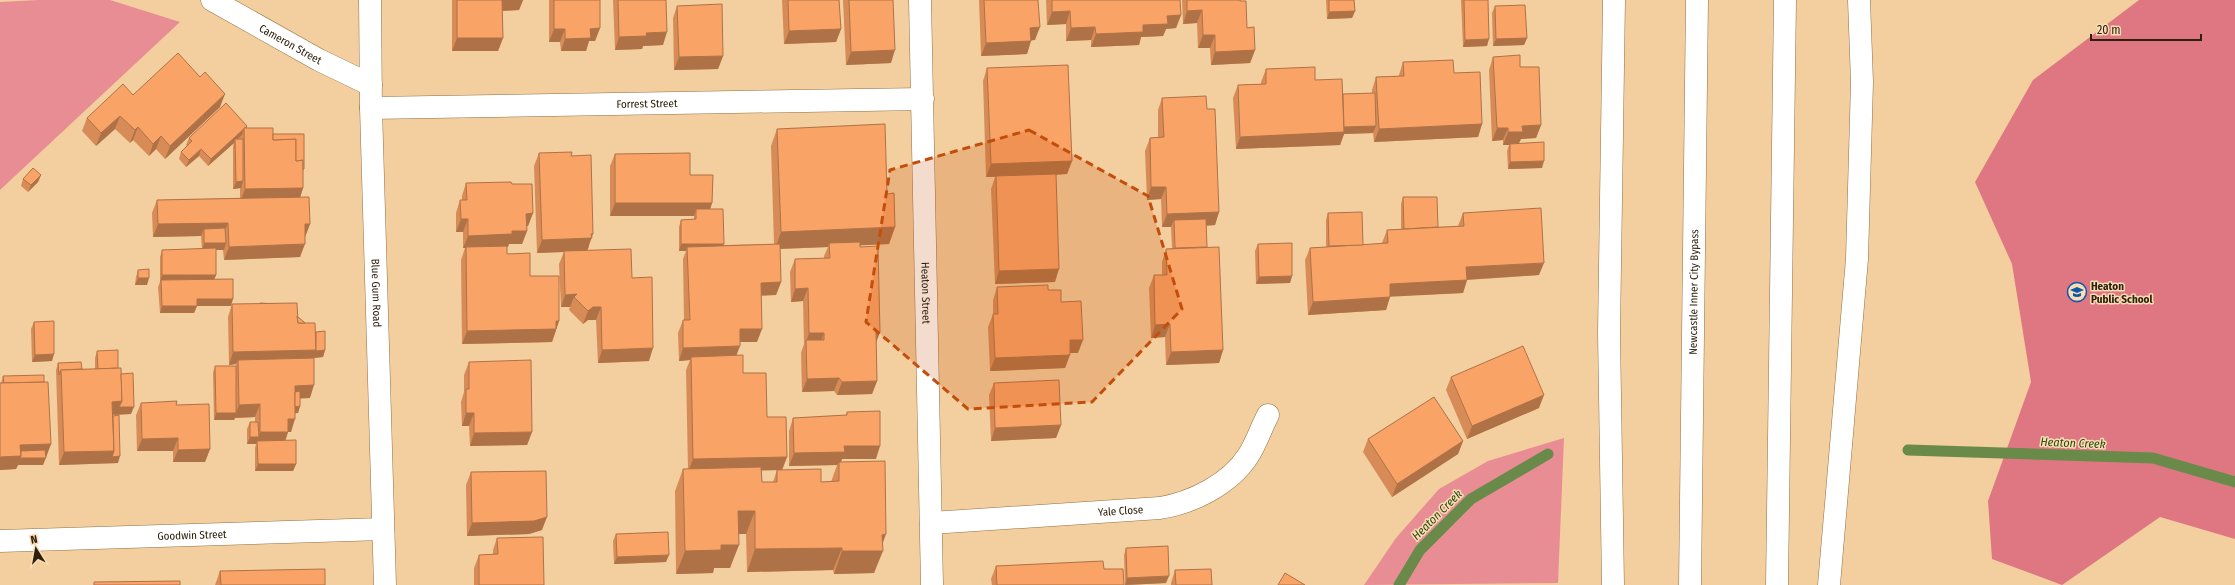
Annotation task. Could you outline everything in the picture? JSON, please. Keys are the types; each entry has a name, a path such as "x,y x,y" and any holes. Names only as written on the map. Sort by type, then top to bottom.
{"main road":[{"name":"Cameron Street","path":"212,0 319,60 371,85"},
{"name":"Blue Gum Road","path":"370,0 371,108 385,585"},
{"name":"Heaton Street","path":"920,0 932,585"},
{"path":"1613,585 1609,326 1614,0"},
{"name":"Newcastle Inner City Bypass","path":"1690,585 1697,0"},
{"path":"1777,585 1785,0"},
{"path":"1830,585 1857,259 1862,82 1860,0"},
{"name":"Forrest Street","path":"371,108 923,99"},
{"name":"Yale Close","path":"931,523 1160,508 1184,503 1212,488 1240,466 1248,455 1268,415"},
{"name":"Goodwin Street","path":"0,541 383,530"}],"highlighted area":[{"path":"1029,130 1148,196 1182,309 1092,402 968,409 866,322 890,170"}],"shaded area":[{"path":"39,0 110,0 180,22 0,190 0,2"},
{"name":"Heaton Public School","path":"2139,0 2235,0 2235,539 2160,517 2062,585 1992,559 1988,501 2031,382 2012,264 1975,182 2033,80"},
{"path":"1564,438 1558,583 1364,585 1396,538 1439,489 1488,461"}],"building":[{"path":"457,0 502,0 503,38 457,38"},
{"path":"554,0 600,0 600,28 590,29 591,38 565,39 565,29 554,29"},
{"path":"618,0 666,0 667,32 646,33 647,36 619,37"},
{"path":"788,0 839,0 841,29 789,31"},
{"path":"849,0 893,0 895,50 851,52"},
{"path":"984,0 1038,0 1040,27 1030,28 1031,41 986,43"},
{"path":"1052,0 1180,0 1181,15 1167,16 1168,24 1143,25 1143,32 1096,34 1095,27 1071,28 1070,11 1052,12"},
{"path":"1187,0 1246,1 1247,28 1254,27 1255,50 1215,52 1215,35 1203,35 1202,10 1187,11"},
{"path":"1329,0 1354,0 1355,11 1329,12"},
{"path":"1464,0 1488,0 1489,39 1465,40"},
{"path":"722,4 723,56 679,57 677,6"},
{"path":"1525,5 1527,38 1496,39 1495,6"},
{"path":"178,53 200,77 205,72 225,94 170,146 161,136 153,144 138,127 135,130 120,116 101,133 87,118 123,84 133,95"},
{"path":"1520,55 1520,67 1539,67 1541,125 1522,126 1523,132 1508,132 1508,128 1497,128 1493,57"},
{"path":"1453,60 1454,73 1480,72 1482,124 1379,129 1376,77 1404,76 1403,62"},
{"path":"1068,65 1072,161 991,164 987,68"},
{"path":"1315,67 1315,80 1342,79 1344,132 1240,137 1238,85 1266,84 1266,69"},
{"path":"1375,93 1376,126 1344,127 1343,94"},
{"path":"1206,96 1207,109 1215,109 1219,212 1167,214 1166,187 1151,187 1150,138 1164,137 1162,98"},
{"path":"226,103 247,126 211,159 201,149 189,160 181,152 192,141 189,138"},
{"path":"885,124 887,194 894,193 895,227 781,232 777,129"},
{"path":"244,128 273,128 273,140 296,139 296,161 303,160 303,188 245,189"},
{"path":"273,134 304,134 304,169 303,160 296,161 296,139 273,140"},
{"path":"235,139 243,139 243,181 236,182"},
{"path":"1544,142 1544,161 1510,162 1510,144"},
{"path":"572,152 571,156 591,155 592,238 542,240 539,153"},
{"path":"690,153 690,175 713,175 712,203 615,203 615,154"},
{"path":"33,168 41,175 31,185 23,179"},
{"path":"1056,174 1059,269 999,271 996,176"},
{"path":"511,182 512,184 532,184 533,213 526,214 527,231 512,231 512,234 468,236 468,219 461,219 460,200 467,200 466,183"},
{"path":"309,197 310,224 305,224 305,244 229,247 228,223 158,224 157,200"},
{"path":"1403,197 1437,197 1438,227 1404,229"},
{"path":"1541,208 1544,263 1466,267 1467,280 1390,284 1390,297 1313,302 1310,248 1388,243 1387,230 1464,226 1463,213"},
{"path":"696,209 723,209 724,244 681,244 681,220 696,219"},
{"path":"1362,212 1363,245 1329,246 1328,213"},
{"path":"1206,219 1207,247 1175,248 1174,220"},
{"path":"225,228 226,243 204,243 204,229"},
{"path":"860,242 860,247 878,246 880,332 876,332 877,381 842,382 839,378 807,379 806,340 824,340 824,333 809,333 808,288 795,289 795,259 830,258 829,243"},
{"path":"1292,243 1292,276 1259,277 1258,244"},
{"path":"780,244 781,282 761,283 762,329 740,329 740,346 683,348 683,320 690,320 687,247"},
{"path":"507,246 507,254 530,253 530,276 559,276 559,321 556,321 556,329 467,331 466,247"},
{"path":"1219,247 1223,350 1171,352 1170,324 1155,325 1154,275 1167,275 1166,249"},
{"path":"216,248 216,275 162,275 162,250"},
{"path":"631,249 632,278 652,277 653,348 602,350 601,307 593,307 588,311 574,297 577,294 565,295 564,251"},
{"path":"149,269 149,278 138,278 138,270"},
{"path":"233,279 233,299 197,299 197,306 162,306 161,280"},
{"path":"1048,285 1048,290 1061,290 1061,302 1081,301 1083,340 1070,340 1070,355 995,358 993,314 998,314 997,287"},
{"path":"297,303 298,323 315,323 316,350 233,352 232,304"},
{"path":"297,316 305,323 298,323"},
{"path":"54,321 54,354 35,355 34,322"},
{"path":"325,331 325,350 316,351 316,332"},
{"path":"1523,346 1544,395 1472,426 1451,377"},
{"path":"118,350 118,368 98,369 97,351"},
{"path":"743,355 743,373 766,373 767,417 786,417 787,457 693,459 691,357"},
{"path":"314,358 314,385 295,386 295,419 288,419 288,432 260,432 260,404 239,405 238,360"},
{"path":"531,360 532,432 474,433 474,413 466,413 466,389 469,389 469,362"},
{"path":"81,362 82,369 61,370 59,375 58,363"},
{"path":"215,366 236,366 236,413 216,413"},
{"path":"121,368 122,401 112,402 114,451 64,452 61,370"},
{"path":"133,373 134,407 119,407 122,401 121,374"},
{"path":"44,375 44,382 4,383 3,376"},
{"path":"1059,380 1061,425 995,428 994,383"},
{"path":"48,382 51,444 20,445 21,456 0,457 0,383"},
{"path":"300,391 300,406 295,407 295,392"},
{"path":"1434,397 1463,441 1397,484 1368,439"},
{"path":"177,401 176,405 209,404 210,449 178,450 178,438 142,439 141,403"},
{"path":"880,411 880,446 844,446 845,452 794,453 793,418 847,415 847,412"},
{"path":"119,415 120,456 112,457 114,451 113,416"},
{"path":"250,422 258,422 259,437 250,437"},
{"path":"296,440 296,464 258,464 257,441"},
{"path":"45,450 46,458 20,458 21,451"},
{"path":"885,461 886,534 882,535 883,551 842,551 842,548 755,549 755,511 738,511 739,545 721,545 721,550 685,551 683,469 761,467 762,482 777,482 777,470 821,469 821,482 839,481 839,462"},
{"path":"546,471 547,517 534,521 472,523 471,472"},
{"path":"668,532 669,555 617,557 616,534"},
{"path":"543,537 544,585 479,585 479,555 498,554 497,538"},
{"path":"1168,546 1169,576 1127,578 1126,548"},
{"path":"1103,561 1104,569 1123,569 1124,585 997,585 996,566"},
{"path":"325,569 325,585 221,585 220,571"},
{"path":"1211,569 1212,585 1176,585 1175,570"},
{"path":"1285,573 1305,585 1278,585"},
{"path":"180,581 180,585 94,585 94,582"}],"waterway":[{"name":"Heaton Creek","path":"1908,450 2153,458 2235,482"},
{"name":"Heaton Creek","path":"1399,585 1420,550 1471,499 1548,454"}],"place":[{"name":"Heaton Public School","path":"2077,292"}]}
